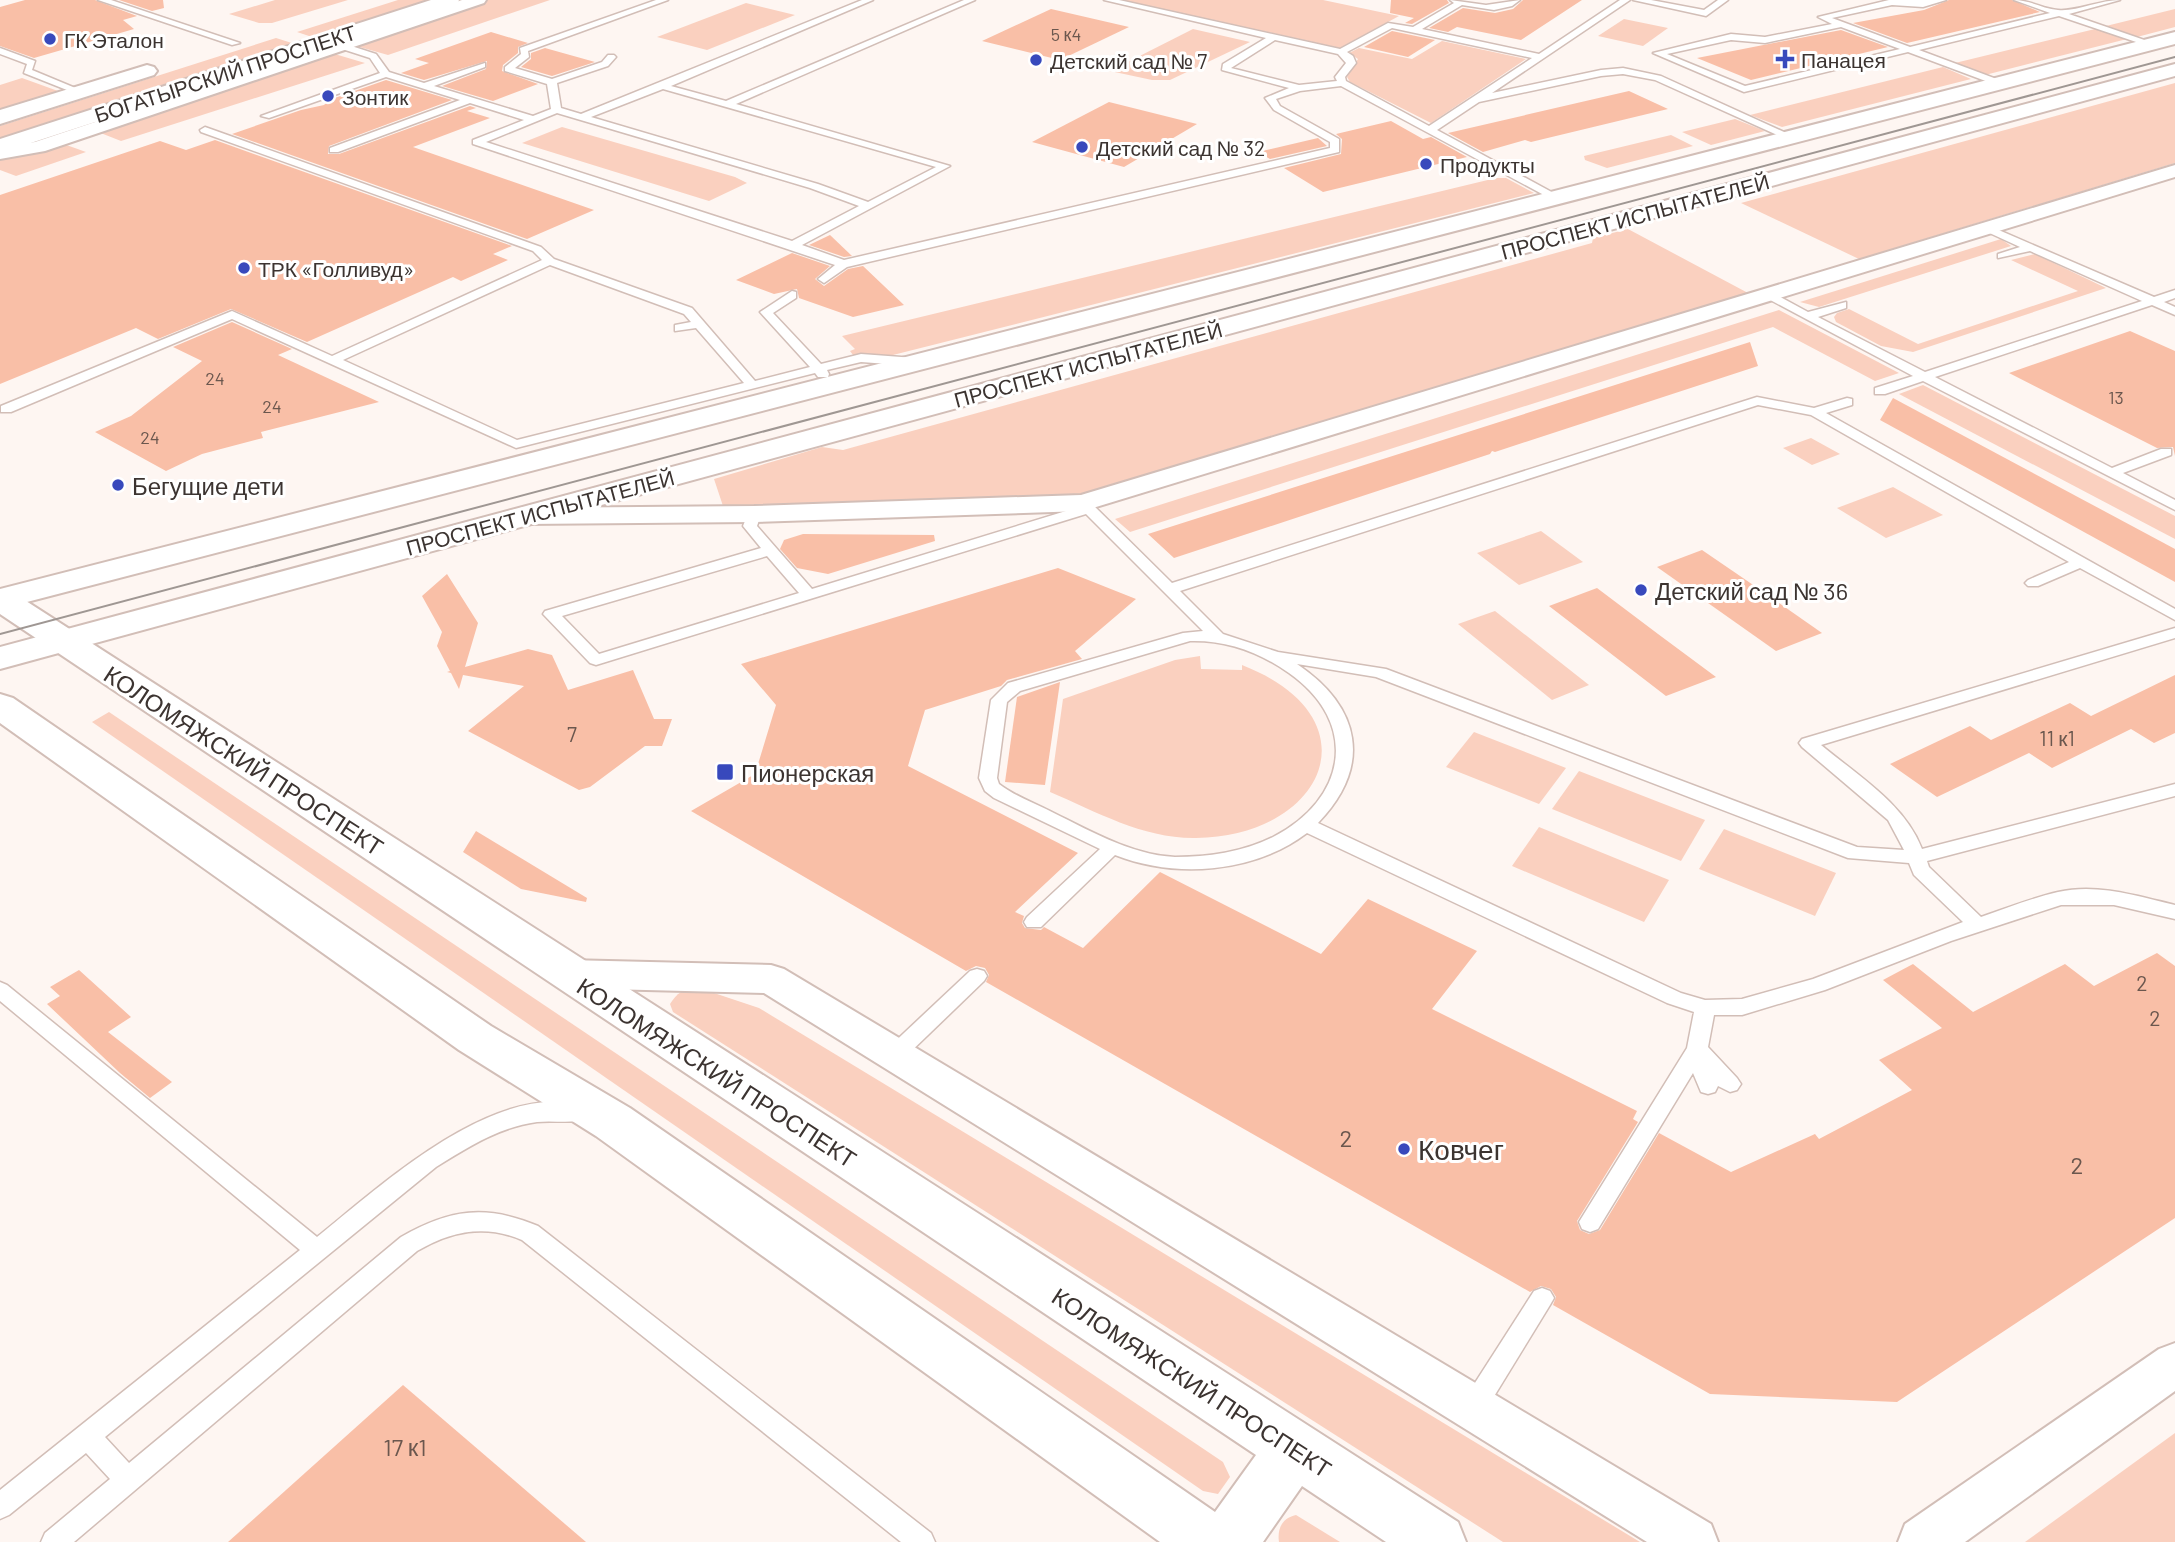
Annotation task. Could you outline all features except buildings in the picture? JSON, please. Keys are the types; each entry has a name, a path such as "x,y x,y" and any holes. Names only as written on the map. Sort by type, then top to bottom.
{"main road":[{"name":"БОГАТЫРСКИЙ ПРОСПЕКТ","path":"0,146 450,0"},
{"name":"БОГАТЫРСКИЙ ПРОСПЕКТ","path":"197,55 260,35"},
{"name":"ПРОСПЕКТ ИСПЫТАТЕЛЕЙ","path":"0,599 567,442 825,377 916,362 2175,38"},
{"name":"БОГАТЫРСКИЙ ПРОСПЕКТ","path":"0,117 171,64"},
{"name":"ПРОСПЕКТ ИСПЫТАТЕЛЕЙ","path":"0,658 2175,70"},
{"name":"КОЛОМЯЖСКИЙ ПРОСПЕКТ","path":"0,599 567,974 1437,1542"},
{"path":"0,706 475,1038 613,1122 1209,1542"},
{"path":"1229,1542 1294,1449"}],"street":[{"path":"0,153 38,146 478,0"},
{"path":"525,516 1086,506 2175,171"},
{"path":"567,974 771,979 1693,1542"},
{"path":"1923,1542 2175,1364"}],"lane":[{"path":"102,0 236,43"},
{"path":"505,57 664,0"},
{"path":"583,117 869,0"},
{"path":"727,104 971,0"},
{"path":"1108,0 1341,52 1350,58 1351,63 1340,77 1342,83"},
{"path":"1414,30 1458,1 1495,8 1504,7 1516,0"},
{"path":"1637,0 1706,13 1724,0"},
{"path":"1942,0 1923,4 1892,2 1822,17 1999,83"},
{"path":"2018,0 2151,44"},
{"path":"1840,25 1765,40 1731,37 1657,53 1744,89 2116,0"},
{"path":"1430,130 1621,3 1673,16 1683,9"},
{"path":"1341,52 1391,25 1541,57"},
{"path":"1275,37 1226,66 1227,69 1299,88"},
{"path":"338,45 373,56 386,74 532,119"},
{"path":"523,50 526,55 508,69 552,82 605,64 611,57"},
{"path":"0,51 32,63 27,71 80,92"},
{"path":"365,69 378,65"},
{"path":"424,86 482,65"},
{"path":"1474,100 1601,73 1623,71 1658,78 1790,137"},
{"path":"266,116 386,74"},
{"path":"552,82 556,110"},
{"path":"824,279 843,264 1335,149 1335,141 1277,108 1270,98 1299,88 1342,83 1555,198"},
{"path":"662,86 945,166 793,245"},
{"path":"334,150 469,100"},
{"path":"843,264 793,245 477,142 556,110 814,186 869,205"},
{"path":"205,130 537,249 550,261 688,312 752,385"},
{"path":"1987,228 2175,311"},
{"path":"2002,256 2031,247"},
{"path":"331,361 550,261"},
{"path":"1880,391 2175,294"},
{"path":"792,295 766,313 825,377"},
{"path":"1767,295 2175,506"},
{"path":"1807,316 1842,305"},
{"path":"6,409 232,316 516,444 567,442 752,385 825,377"},
{"path":"679,328 698,324"},
{"path":"1169,589 1757,401 1815,412 2175,615"},
{"path":"1815,412 1847,402"},
{"path":"2112,473 2166,452"},
{"path":"771,550 551,614 596,660 1086,506 1217,636"},
{"path":"754,514 750,526 809,595"},
{"path":"2033,583 2081,562"},
{"path":"1978,925 1921,870 1908,836 1894,816 1808,743 2175,633"},
{"path":"1189,636 1217,636 1254,646 1304,675 1327,697 1343,724 1347,759 1336,790 1306,825 1276,843 1239,855 1170,863 1135,856 1000,794 991,787 988,778 999,700 1014,687 1189,636"},
{"path":"1271,654 1380,673 1855,853 1916,857 2175,790"},
{"path":"1306,825 1674,998 1705,1008 1742,1007 1818,985 1978,925 2060,898 2087,896 2123,899 2175,911"},
{"path":"1034,922 1113,846"},
{"path":"894,1055 976,976"},
{"path":"0,990 318,1251"},
{"path":"1590,1222 1698,1049 1705,1008"},
{"path":"1698,1049 1730,1084"},
{"path":"1698,1049 1708,1087"},
{"path":"0,1506 428,1161 493,1124 523,1114 554,1110 613,1122"},
{"path":"54,1542 409,1244 434,1229 454,1223 494,1221 514,1225 530,1233 922,1542"},
{"path":"1473,1408 1542,1298"},
{"path":"87,1436 128,1480"}],"shaded area":[{"path":"275,0 348,0 272,23 259,23 229,14"},
{"path":"398,0 433,0 315,38 297,32"},
{"path":"482,0 550,0 388,55 349,44"},
{"path":"1122,0 1323,0 1399,16 1340,48"},
{"path":"746,3 795,15 707,50 657,37"},
{"path":"2175,9 2175,27 2137,37 2106,26"},
{"path":"1624,19 1668,28 1643,46 1598,36"},
{"path":"1193,29 1250,42 1170,80 1152,80 1110,71"},
{"path":"2095,29 2127,39 1985,75 1955,63"},
{"path":"276,38 295,44 0,139 0,126"},
{"path":"1442,41 1526,59 1431,123 1350,82 1347,77 1358,59 1349,53 1359,48 1412,59"},
{"path":"328,52 365,63 121,141 93,130"},
{"path":"1943,67 1971,79 1782,127 1750,115"},
{"path":"22,78 58,91 0,110 0,85"},
{"path":"2175,83 2175,163 1859,259 1741,203"},
{"path":"1735,119 1765,131 1711,145 1682,132"},
{"path":"562,127 735,177 747,183 709,201 522,143"},
{"path":"1671,135 1693,146 1607,168 1585,160 1584,156"},
{"path":"58,142 86,152 16,176 0,170 0,156"},
{"path":"1496,178 1506,178 1534,193 885,357 853,355 850,351 855,349 842,336"},
{"path":"1628,229 1748,293 1075,500 724,509 714,479 822,447 843,450 1592,243 1593,238"},
{"path":"2001,239 2011,246 1819,307 1800,302"},
{"path":"2035,254 2106,288 1913,352 1881,346 1836,322 1834,317 1837,313 1849,309 1918,344 2078,291 2011,260"},
{"path":"1779,310 1899,373 1875,381 1773,327 1130,532 1115,519"},
{"path":"1923,385 2175,516 2175,539 1899,394"},
{"path":"1811,438 1840,454 1812,465 1783,448"},
{"path":"1893,487 1943,515 1886,538 1837,508"},
{"path":"1541,531 1583,562 1519,585 1477,553"},
{"path":"1495,611 1589,685 1552,700 1458,624"},
{"path":"1200,656 1201,669 1242,670 1242,665 1284,688 1310,714 1321,743 1318,771 1303,796 1277,818 1241,832 1196,838 1139,829 1050,792 1063,699 1175,660"},
{"path":"109,712 1223,1462 1230,1477 1218,1494 1203,1491 92,722"},
{"path":"1474,732 1566,768 1539,804 1446,767"},
{"path":"1579,771 1705,820 1681,861 1552,809"},
{"path":"1539,827 1669,880 1644,922 1512,866"},
{"path":"1724,829 1836,873 1815,916 1699,869"},
{"path":"696,987 759,1008 1640,1542 1503,1542 673,1012 670,1004 675,997 684,990"},
{"path":"2175,1433 2175,1542 2025,1542"},
{"path":"1296,1515 1340,1542 1279,1542 1282,1525"}],"tram line":[{"path":"0,634 2175,57"}],"place":[{"name":"ГК Эталон","path":"50,39"},
{"name":"Панацея","path":"1785,59"},
{"name":"Детский сад № 7","path":"1036,60"},
{"name":"Зонтик","path":"328,96"},
{"name":"Детский сад № 32","path":"1082,147"},
{"name":"Продукты","path":"1426,164"},
{"name":"ТРК «Голливуд»","path":"244,268"},
{"name":"Бегущие дети","path":"118,485"},
{"name":"Детский сад № 36","path":"1641,590"},
{"name":"Пионерская","path":"725,772"},
{"name":"Ковчег","path":"1404,1149"}]}
